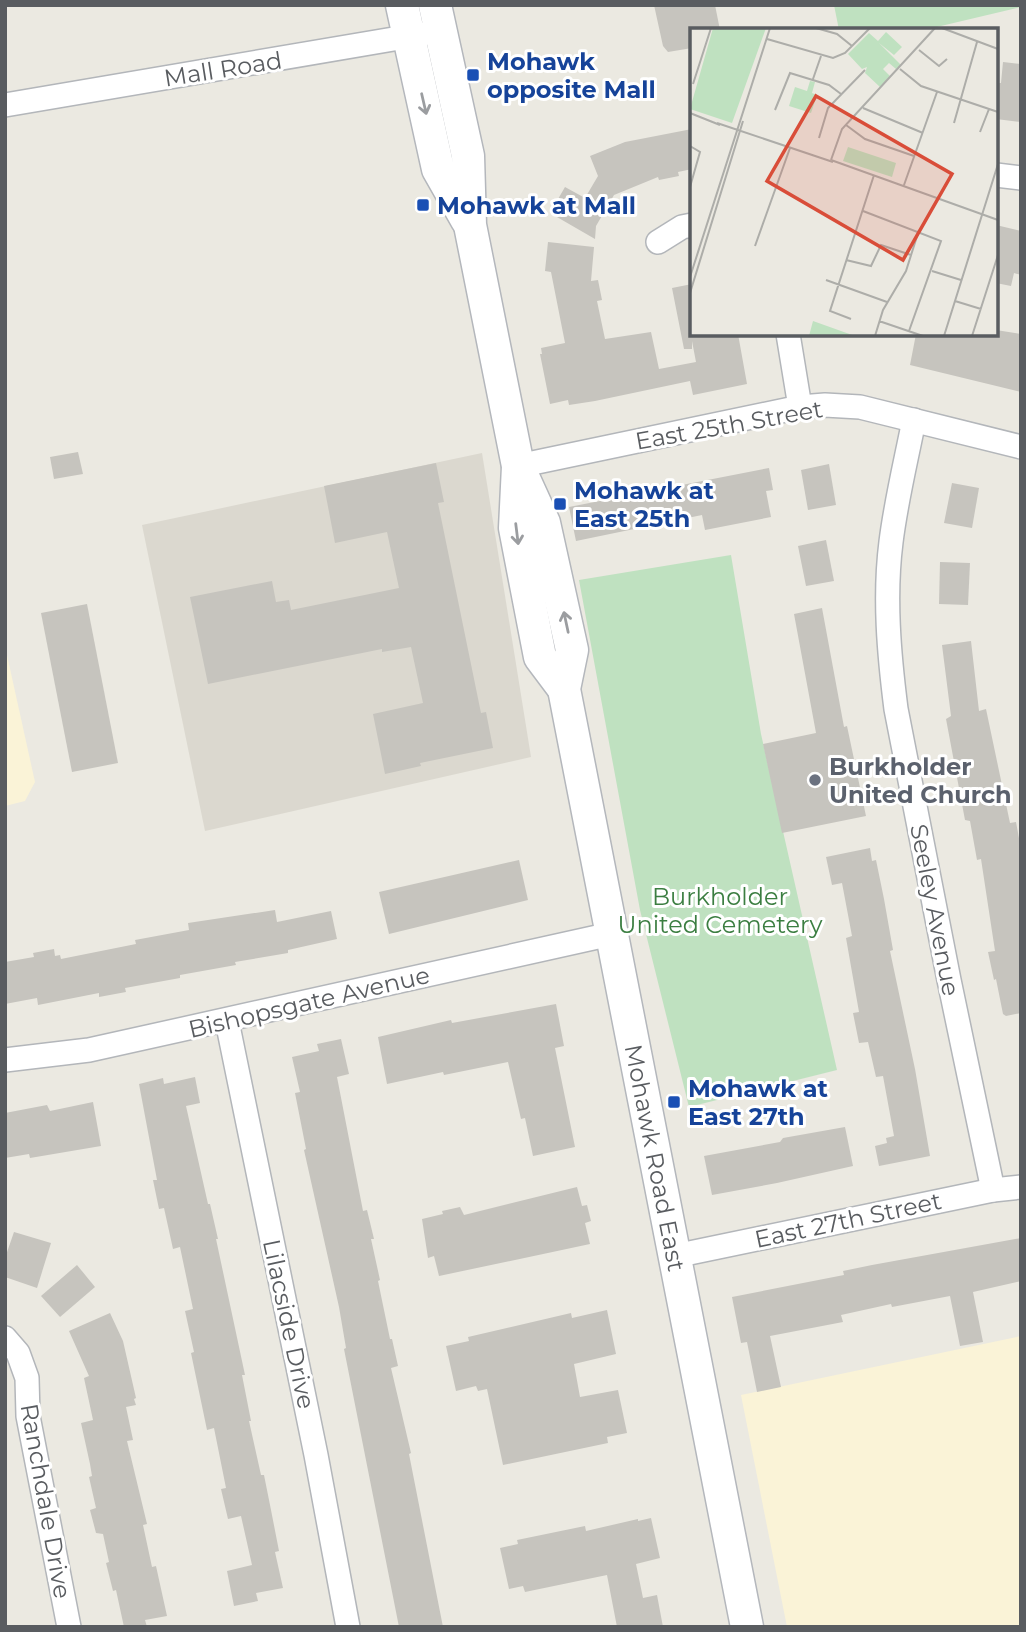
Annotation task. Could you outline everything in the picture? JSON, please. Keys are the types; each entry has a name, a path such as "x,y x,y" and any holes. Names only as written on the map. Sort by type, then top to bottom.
{"main road":[{"name":"Mohawk Road East","path":"401,5 438,169 470,225"},
{"name":"Mohawk Road East","path":"437,18 468,156 470,225 518,466 544,523 572,650 564,689 747,1627"}],"street":[{"name":"Mall Road","path":"5,105 408,37 437,18"},
{"path":"998,174 1021,178"},
{"path":"658,242 682,227 690,225"},
{"path":"788,336 800,407"},
{"name":"East 25th Street","path":"518,466 800,407 825,405 860,407 1021,447"},
{"name":"Seeley Avenue","path":"914,420 891,543 891,668 896,709 935,912 993,1190"},
{"name":"Bishopsgate Avenue","path":"5,1060 89,1050 611,934"},
{"name":"Lilacside Drive","path":"227,1021 316,1455 345,1626"},
{"name":"East 27th Street","path":"675,1256 1021,1186"},
{"name":"Ranchdale Drive","path":"5,1338 18,1353 27,1378 28,1416 69,1627"}],"shaded area":[{"path":"482,453 531,757 205,831 142,525"},
{"path":"5,646 35,782 25,801 5,806"},
{"path":"1021,1336 1021,1627 787,1627 741,1395"}],"green space":[{"path":"834,5 1021,5 932,28 839,28"},
{"name":"Burkholder United Cemetery","path":"731,555 761,734 837,1070 689,1107 640,910 579,580"}],"building":[{"path":"654,5 715,5 720,28 690,28 690,48 668,52 663,46"},
{"path":"1003,62 1021,64 1021,122 998,119 998,83 1001,83"},
{"path":"690,129 690,169 678,172 679,176 659,180 658,177 614,195 596,226 595,239 550,213 565,187 585,198 598,176 590,156 625,142"},
{"path":"998,225 1021,231 1021,275 1014,273 1011,286 998,283"},
{"path":"548,242 594,247 591,281 598,280 602,300 597,301 605,339 651,332 659,369 696,362 692,341 692,349 684,349 672,288 690,284 690,336 738,336 747,384 693,395 690,381 595,401 569,405 568,400 550,404 541,348 565,343 551,272 545,271"},
{"path":"998,330 1021,334 1021,392 910,365 916,336 998,336"},
{"path":"78,452 83,474 54,479 50,457"},
{"path":"436,463 444,502 438,503 481,713 486,712 493,748 420,763 421,766 385,774 373,714 423,703 411,647 382,652 382,649 208,684 190,597 272,581 276,602 289,600 291,610 399,588 387,532 335,543 324,486"},
{"path":"829,464 836,505 808,510 801,470"},
{"path":"769,468 773,490 766,491 771,517 705,530 702,515 576,541 569,507"},
{"path":"952,483 979,488 972,528 944,523"},
{"path":"826,540 834,581 806,586 798,546"},
{"path":"940,562 970,563 968,605 939,604"},
{"path":"87,604 118,763 72,772 41,613"},
{"name":"Burkholder United Church","path":"822,608 844,727 847,726 866,816 782,833 763,744 816,733 794,614"},
{"path":"971,641 979,711 986,709 1010,823 1016,822 1021,849 1021,1013 1006,1016 1003,1014 988,952 995,951 981,859 977,860 970,821 965,820 946,719 951,716 942,645"},
{"path":"870,848 872,861 876,860 884,899 893,950 890,951 930,1156 879,1166 875,1146 887,1143 886,1138 894,1136 883,1076 876,1077 868,1042 859,1043 853,1013 859,1012 846,938 852,936 842,883 832,885 826,857"},
{"path":"519,860 528,900 389,934 379,892"},
{"path":"275,910 277,922 331,911 337,939 288,950 288,953 235,962 236,965 180,975 180,978 125,988 126,992 99,997 99,993 38,1005 37,998 5,1004 5,962 34,957 33,953 54,949 55,956 60,955 61,959 136,944 135,940 189,930 188,923"},
{"path":"556,1004 564,1046 555,1048 575,1147 533,1156 508,1062 387,1084 378,1037 451,1020 452,1023"},
{"path":"341,1039 349,1074 337,1077 363,1211 367,1210 374,1239 371,1239 380,1280 378,1281 398,1366 391,1368 411,1453 409,1454 443,1627 399,1627 344,1349 346,1348 339,1307 304,1150 306,1149 295,1093 300,1092 292,1057 319,1051 317,1044"},
{"path":"195,1077 200,1103 186,1106 218,1239 245,1375 242,1375 249,1421 261,1475 264,1475 279,1551 275,1552 283,1588 256,1593 258,1601 234,1606 227,1571 252,1565 241,1516 228,1519 221,1489 226,1488 214,1428 207,1430 185,1311 193,1309 180,1247 173,1249 164,1208 159,1209 153,1180 157,1180 139,1084 163,1078 164,1084"},
{"path":"93,1102 101,1146 30,1158 29,1154 5,1158 5,1113 47,1105 50,1111"},
{"path":"845,1127 853,1166 712,1195 704,1156"},
{"path":"577,1187 582,1206 587,1205 591,1221 585,1223 590,1244 439,1276 434,1256 428,1258 422,1219 460,1207 464,1215"},
{"path":"14,1232 51,1243 37,1288 5,1277 5,1258"},
{"path":"1021,1238 1021,1281 973,1292 983,1342 960,1346 950,1296 892,1307 891,1304 841,1315 843,1322 770,1336 781,1387 757,1392 747,1342 741,1343 732,1297 844,1275 843,1271 872,1265"},
{"path":"77,1265 95,1287 60,1317 41,1296"},
{"path":"607,1310 616,1354 574,1364 580,1397 618,1390 627,1433 607,1437 608,1443 503,1465 487,1389 478,1391 476,1386 456,1391 446,1346 469,1341 468,1337 571,1313 572,1318"},
{"path":"110,1313 123,1341 136,1398 136,1405 126,1407 133,1440 127,1441 147,1524 143,1525 152,1567 156,1566 167,1616 145,1620 147,1627 124,1627 116,1590 113,1591 106,1563 109,1562 103,1534 96,1533 90,1510 96,1508 81,1423 93,1420 84,1378 89,1376 69,1331"},
{"path":"651,1518 660,1558 636,1564 643,1598 657,1595 663,1627 617,1627 607,1575 525,1592 523,1586 509,1589 500,1548 518,1544 517,1540 585,1526 586,1531"}],"place":[{"name":"Mohawk opposite Mall","path":"473,75"},
{"name":"Mohawk at Mall","path":"423,205"},
{"name":"Mohawk at East 25th","path":"560,504"},
{"name":"Burkholder United Church","path":"815,780"},
{"name":"Mohawk at East 27th","path":"674,1102"}]}
